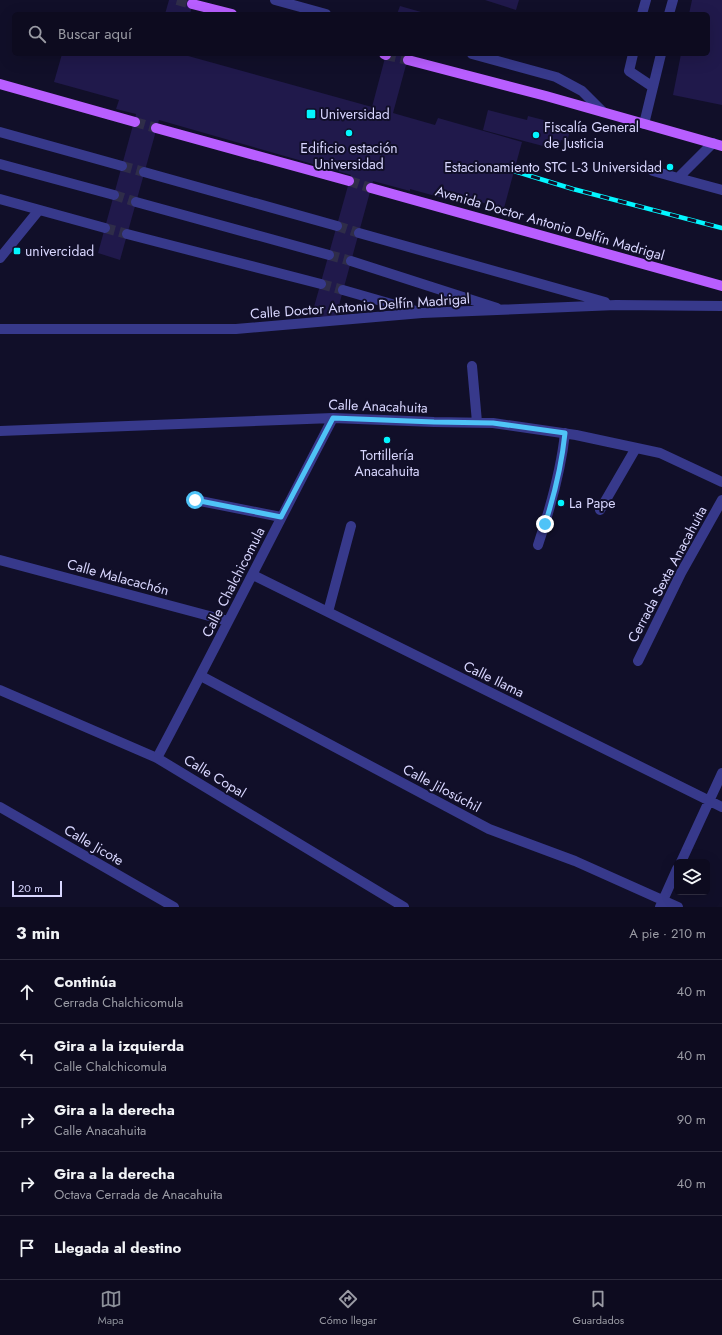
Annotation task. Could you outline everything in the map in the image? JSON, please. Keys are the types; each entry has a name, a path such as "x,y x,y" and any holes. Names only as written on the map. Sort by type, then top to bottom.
{"main road":[{"path":"211,0 197,5 224,12"},
{"path":"408,60 604,112 717,144"},
{"path":"0,84 134,122"},
{"path":"156,128 349,181"},
{"name":"Avenida Doctor Antonio Delfín Madrigal","path":"371,188 722,286"}],"street":[{"path":"275,0 319,12"},
{"path":"643,12 646,0"},
{"path":"670,12 673,0"},
{"path":"479,56 556,77 582,91 604,112"},
{"path":"633,56 629,71 653,87"},
{"path":"644,124 660,56"},
{"path":"0,132 122,166"},
{"path":"678,178 717,144"},
{"path":"0,164 114,195"},
{"path":"652,171 722,190"},
{"path":"144,172 337,226"},
{"path":"0,199 105,228"},
{"path":"136,202 329,255"},
{"path":"0,258 39,210"},
{"path":"359,233 616,305"},
{"path":"127,234 321,284"},
{"path":"351,260 504,310"},
{"path":"343,290 422,313"},
{"name":"Calle Doctor Antonio Delfín Madrigal","path":"0,329 236,329 422,313 616,305 722,306"},
{"path":"472,366 477,422"},
{"name":"Calle Anacahuita","path":"0,431 333,418 493,423 576,434 660,453 722,482"},
{"name":"Calle Chalchicomula","path":"157,758 201,676 228,620 253,575 281,517 333,418"},
{"path":"538,545 551,505 564,447 565,433"},
{"path":"600,510 636,448"},
{"path":"195,500 281,517"},
{"name":"Cerrada Sexta Anacahuita","path":"638,661 681,573 722,500"},
{"path":"328,612 351,526"},
{"name":"Calle Malacachón","path":"0,560 228,620"},
{"name":"Calle Ilama","path":"253,575 722,807"},
{"name":"Calle Jilosúchil","path":"201,676 488,829 575,861 661,903 678,907"},
{"name":"Calle Copal","path":"0,690 157,758 404,907"},
{"path":"681,859 722,773"},
{"name":"Calle Jicote","path":"0,808 174,907"},
{"path":"661,903 674,875"}],"building":[{"path":"169,0 194,0 191,12 166,12"},
{"path":"485,0 519,0 516,10"},
{"path":"692,0 722,0 722,105 673,95 681,56 710,56 710,12 689,12"},
{"path":"400,6 421,12 398,12"},
{"name":"Edificio estación Universidad","path":"61,56 188,56 372,107 385,56 408,56 393,113 435,125 438,118 522,142 504,208 476,201 475,207 410,189 410,191 373,181 335,320 312,314 351,175 159,120 120,260 98,253 136,114 116,109 119,100 54,82"},
{"name":"Fiscalía General de Justicia","path":"488,110 527,120 528,116 571,127 567,142 561,140 558,150 483,130"}],"tunnel":[{"path":"177,0 192,4"},
{"path":"390,56 408,60"},
{"path":"135,122 156,128"},
{"path":"122,166 144,172"},
{"path":"349,181 371,188"},
{"path":"114,195 136,202"},
{"path":"337,226 359,233"},
{"path":"105,228 127,234"},
{"path":"329,255 351,261"},
{"path":"321,284 343,290"}],"railway":[{"path":"514,171 573,189 722,228"}],"place":[{"name":"Universidad","path":"311,114"},
{"name":"Edificio estación Universidad","path":"349,133"},
{"name":"Fiscalía General de Justicia","path":"536,135"},
{"name":"Estacionamiento STC L-3 Universidad","path":"670,167"},
{"name":"univercidad","path":"17,251"},
{"name":"Tortillería Anacahuita","path":"387,440"},
{"name":"La Pape","path":"561,503"}],"route":[{"path":"195,500 281,517 333,418 493,423 565,433 564,447 551,505 545,524"}]}
